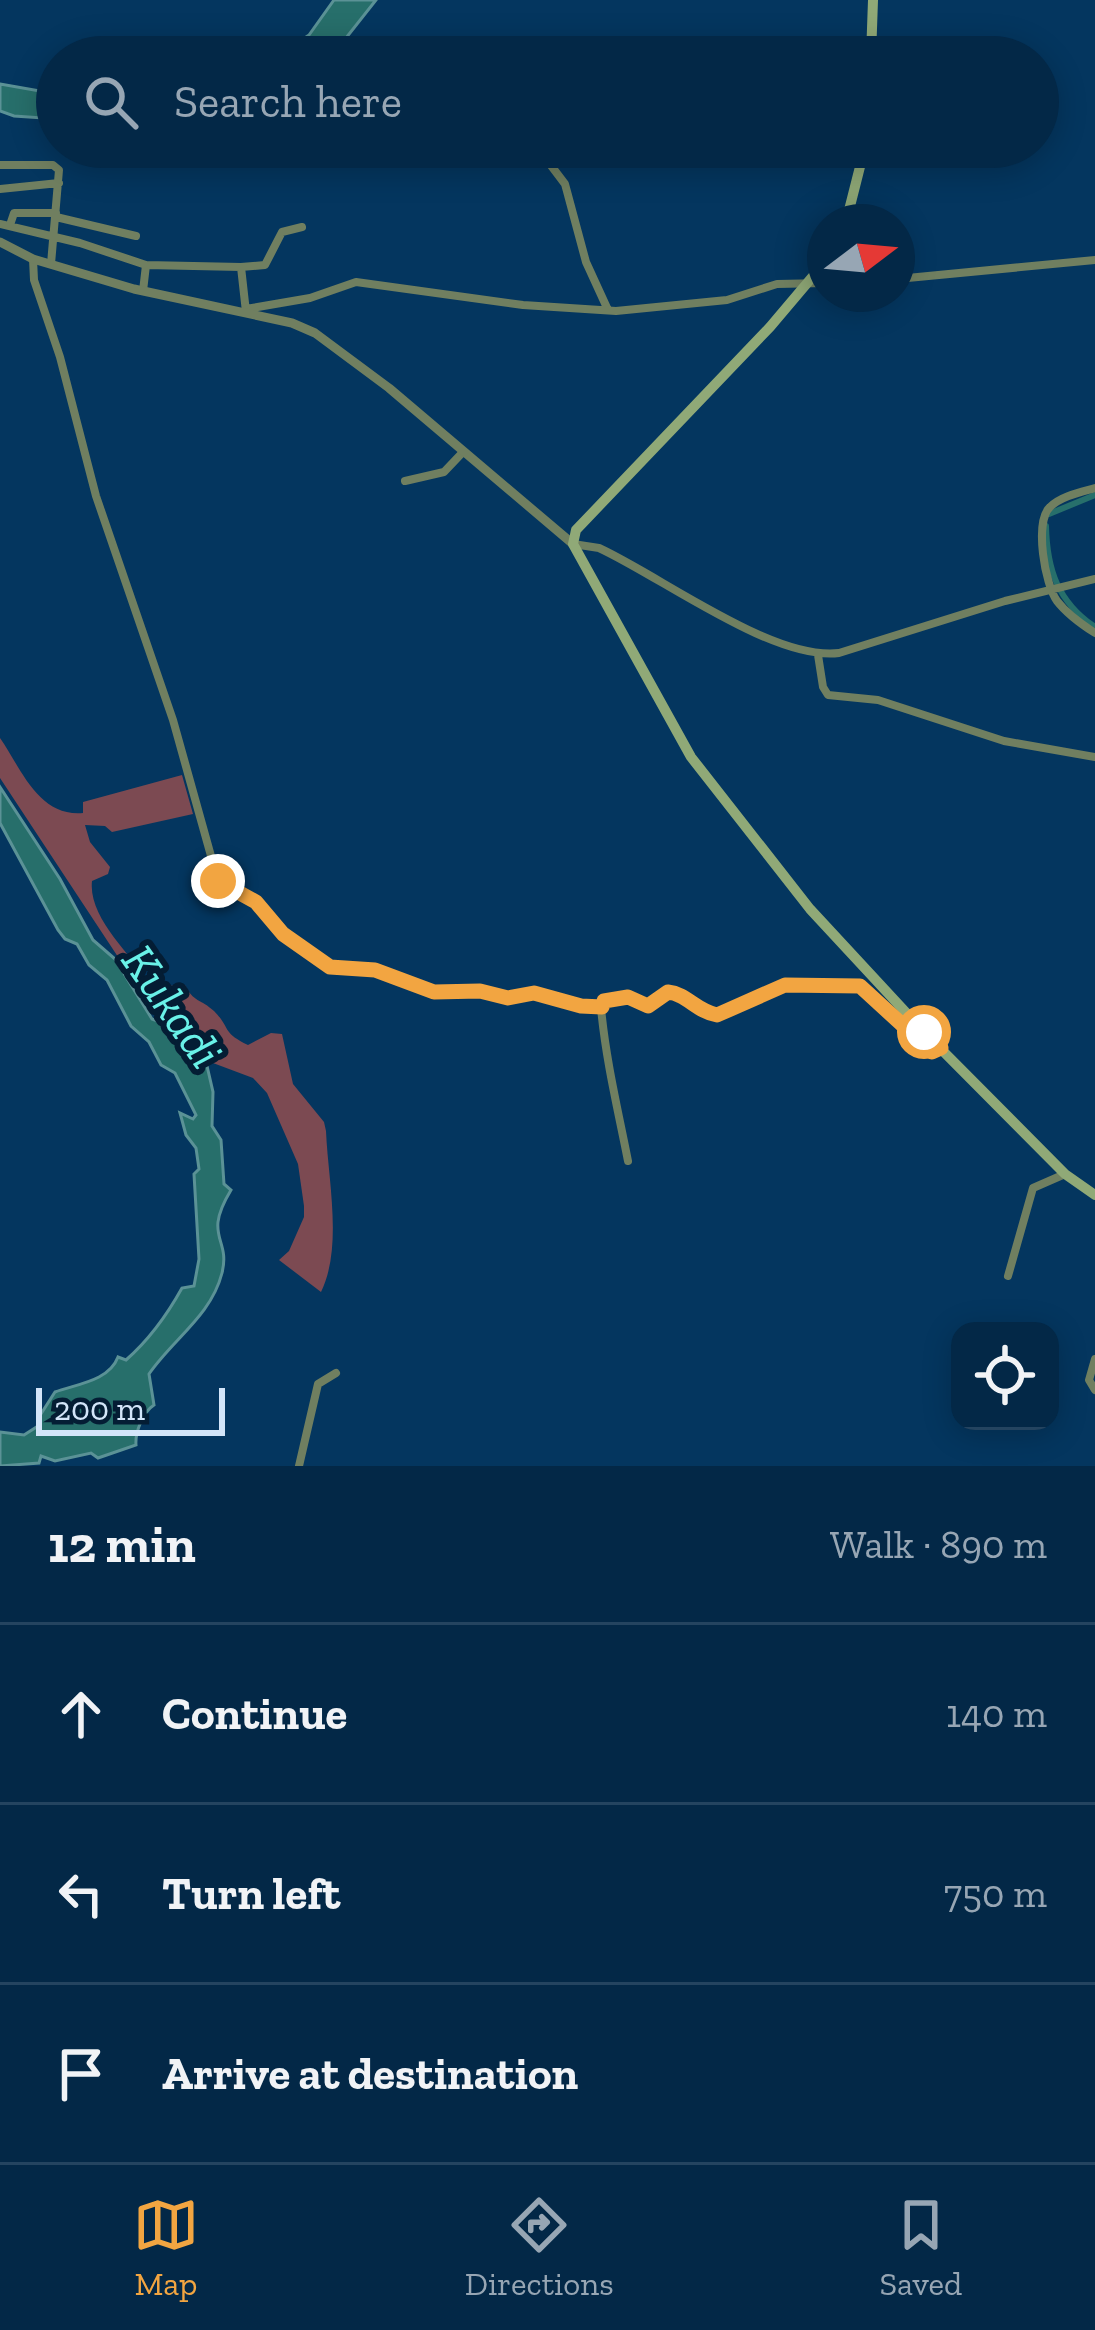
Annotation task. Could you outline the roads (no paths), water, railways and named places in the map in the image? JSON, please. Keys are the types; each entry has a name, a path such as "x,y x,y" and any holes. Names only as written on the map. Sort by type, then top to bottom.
{"main road":[{"path":"872,36 873,0"},
{"path":"851,204 860,168"},
{"path":"807,286 576,530 573,544 691,757 843,949 1065,1174 1095,1195"}],"street":[{"path":"0,165 36,165"},
{"path":"51,264 59,183 56,168"},
{"path":"553,168 565,184 580,247 608,310"},
{"path":"0,189 59,183"},
{"path":"136,236 56,215 14,213 5,225 146,265 241,267 265,265 282,232 302,227"},
{"path":"0,242 34,259 143,292 246,311 316,333 573,544 590,544 612,554 796,651 839,653 1095,579"},
{"path":"34,259 34,280 60,357 86,463 173,720 218,881 256,902 283,934 330,967 375,970 434,992 480,991 508,998 534,993 602,1007"},
{"path":"915,277 1095,260"},
{"path":"143,292 146,265"},
{"path":"241,267 246,311"},
{"path":"246,311 310,298 356,282 523,305 608,310 728,299 778,284 807,283"},
{"path":"405,482 444,472 463,452"},
{"path":"1095,488 1064,498 1044,514 1043,546 1066,610 1095,633"},
{"path":"818,655 828,695 878,700 1004,741 1095,757"},
{"path":"628,1161 623,1122 606,1068 604,1001 622,997 648,1006 668,992 717,1015 785,985 860,986 932,1052 941,1048"},
{"path":"1008,1276 1033,1188 1065,1174"},
{"path":"1095,1359 1090,1380 1095,1390"},
{"path":"299,1466 317,1384 336,1373"}],"waterway":[{"path":"1049,514 1095,495"},
{"path":"1046,526 1057,584 1072,607 1095,627"}],"water label":[{"name":"Kukadi","path":"173,1006"}]}
